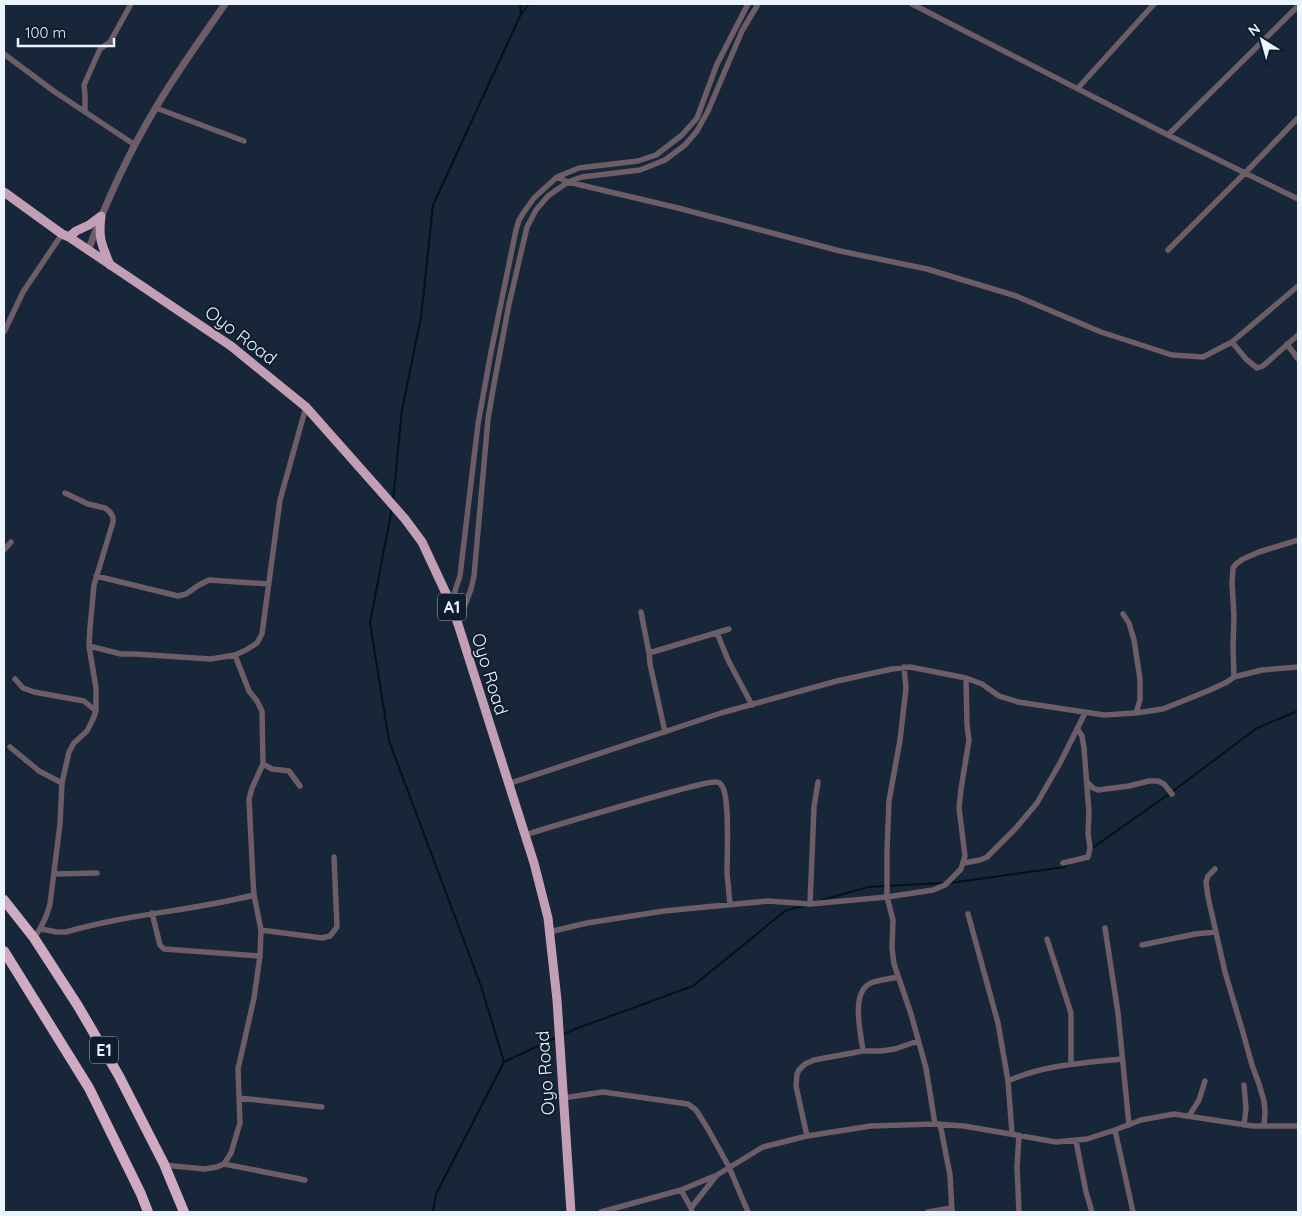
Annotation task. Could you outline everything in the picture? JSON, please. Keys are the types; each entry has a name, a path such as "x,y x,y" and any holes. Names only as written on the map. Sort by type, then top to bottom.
{"highway":[{"name":"Oyo Road","path":"4,192 88,251 231,346 306,407 382,492 422,542 451,604 458,624 534,863 548,918 557,1000 572,1212"},
{"path":"66,236 89,225 101,216"},
{"path":"101,216 99,231 101,242 110,265"},
{"name":"E1","path":"4,900 37,933 119,1076 164,1164 184,1212"},
{"name":"E1","path":"4,951 89,1088 148,1212"}],"street":[{"path":"85,112 86,95 84,86 100,49 110,42 131,4"},
{"path":"88,251 101,216 135,145 156,108 225,4"},
{"path":"451,604 460,576 478,424 496,325 519,220 534,198 556,177 579,168 638,161 656,155 682,135 697,118 716,64 748,4"},
{"path":"458,624 474,576 488,419 509,304 527,227 536,210 548,196 568,182 582,178 640,170 665,160 685,145 697,131 708,111 742,30 758,4"},
{"path":"912,4 1168,135 1298,198"},
{"path":"1078,88 1154,4"},
{"path":"1168,135 1298,6"},
{"path":"4,54 135,145"},
{"path":"156,108 244,141"},
{"path":"1168,250 1298,118"},
{"path":"556,177 568,182 678,208 840,251 927,269 1016,296 1102,332 1172,355 1203,357 1232,342 1297,289"},
{"path":"4,332 23,292 66,236"},
{"path":"1232,342 1246,359 1257,368 1263,366 1298,335"},
{"path":"1288,344 1298,359"},
{"path":"89,646 121,654 210,659 235,655 257,643 262,634 280,500 306,407"},
{"path":"37,933 48,912 60,824 62,783 69,752 74,743 87,731 96,711 96,688 89,646 90,628 94,585 113,522 113,516 105,508 88,504 65,493"},
{"path":"1234,677 1232,647 1234,616 1233,568 1243,559 1298,540"},
{"path":"4,550 11,542"},
{"path":"96,576 178,596 186,594 209,580 269,584"},
{"path":"641,612 665,732"},
{"path":"1122,614 1129,623 1134,640 1140,679 1140,700 1136,713"},
{"path":"649,653 730,629"},
{"path":"717,633 728,660 752,705"},
{"path":"164,1164 204,1168 217,1167 224,1164 231,1153 240,1123 238,1069 254,998 260,956 261,930 254,896 249,800 252,788 263,764 262,710 249,691 235,655"},
{"path":"508,784 721,713 837,682 904,667 966,678 982,684 999,696 1018,702 1104,715 1163,709 1210,690 1234,677 1262,670 1298,667"},
{"path":"904,667 906,688 890,801 887,894 893,920 892,948 894,964 911,1014 926,1068 950,1175 952,1210 928,1212"},
{"path":"549,932 587,923 664,911 768,901 810,904 933,890 945,885 961,869 965,856 959,808 969,740 966,678"},
{"path":"15,679 23,688 34,692 84,701 96,711"},
{"path":"964,863 987,857 1016,828 1037,802 1060,763 1085,713"},
{"path":"1064,863 1088,857 1090,848 1087,782 1082,736 1077,728"},
{"path":"10,747 39,771 62,783"},
{"path":"263,764 272,769 289,771 300,786"},
{"path":"1087,782 1098,790 1158,781 1164,784 1172,794"},
{"path":"525,835 600,811 686,788 718,782 724,790 725,800 727,873 730,904"},
{"path":"810,904 814,807 818,782"},
{"path":"261,930 322,938 330,936 337,927 334,857"},
{"path":"1215,869 1208,876 1206,882 1208,897 1225,972 1264,1100 1264,1126"},
{"path":"54,874 97,873"},
{"path":"37,933 66,932 152,913 229,902 254,896"},
{"path":"152,913 160,945 164,949 260,956"},
{"path":"968,914 998,1023 1008,1082 1012,1133"},
{"path":"1105,928 1118,1013 1129,1125"},
{"path":"1142,945 1195,934 1216,932"},
{"path":"1047,939 1070,1013 1071,1064"},
{"path":"864,1051 858,1010 863,989 870,984 898,977"},
{"path":"807,1136 796,1086 797,1074 805,1064 814,1060 864,1051 895,1049 918,1042"},
{"path":"1008,1082 1020,1076 1071,1064 1122,1059"},
{"path":"1189,1116 1199,1100 1205,1081"},
{"path":"1244,1084 1246,1109 1244,1125"},
{"path":"563,1098 603,1092 688,1104 696,1110 708,1129 729,1167 748,1212"},
{"path":"239,1098 322,1107"},
{"path":"601,1212 680,1190 717,1175 763,1147 807,1136 872,1126 938,1124 964,1126 1056,1142 1087,1139 1141,1120 1174,1114 1244,1125 1298,1126"},
{"path":"1115,1130 1133,1212"},
{"path":"1019,1135 1017,1167 1019,1212"},
{"path":"1076,1141 1092,1212"},
{"path":"224,1164 305,1180"},
{"path":"680,1190 691,1210 717,1175"}],"waterway":[{"path":"520,4 521,14"},
{"path":"393,501 402,410 421,317 433,205 521,14 529,4"},
{"path":"392,508 370,623 389,741 482,989 504,1062 436,1194 433,1212"},
{"path":"1173,791 1257,728 1298,711"},
{"path":"1091,849 1169,794"},
{"path":"950,883 1065,867 1068,864"},
{"path":"822,900 868,887 943,883"},
{"path":"562,1035 693,986 785,911 803,906"},
{"path":"504,1062 557,1037"}]}
